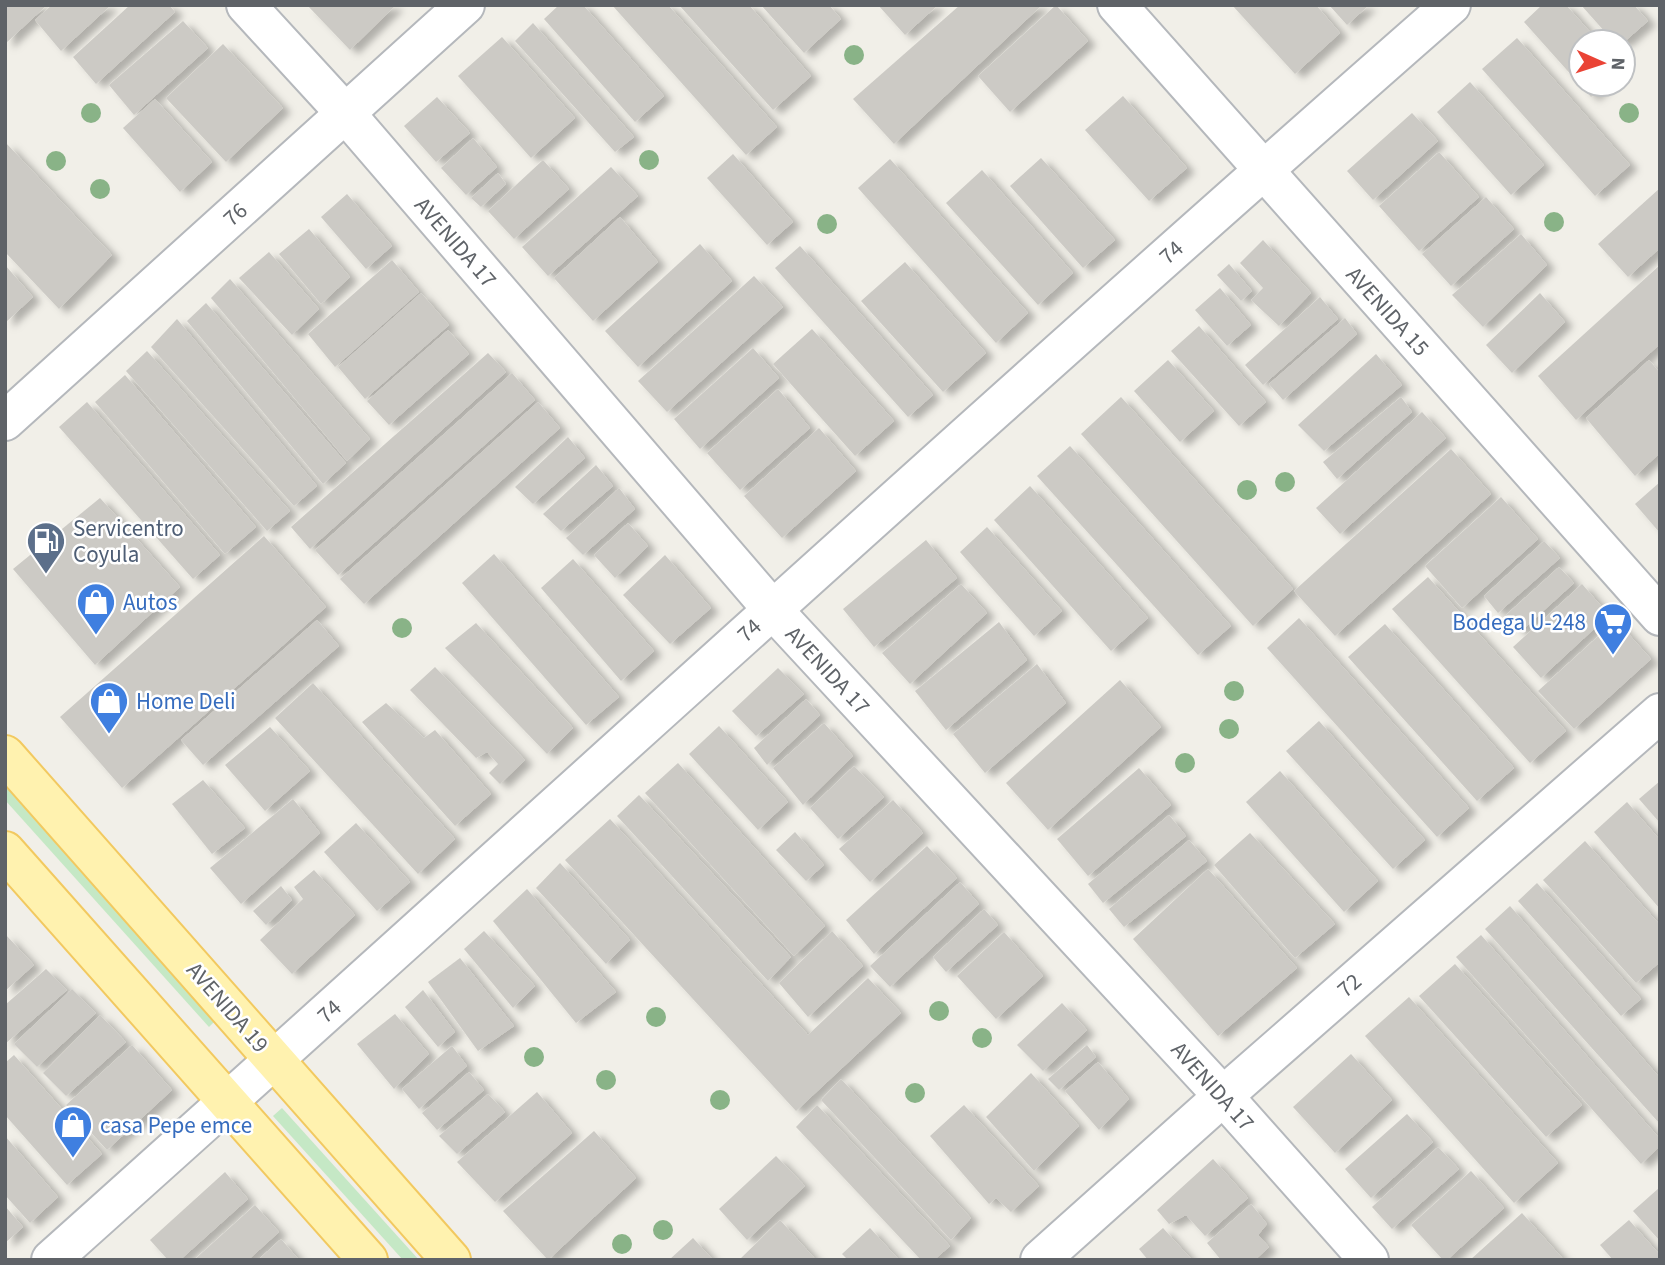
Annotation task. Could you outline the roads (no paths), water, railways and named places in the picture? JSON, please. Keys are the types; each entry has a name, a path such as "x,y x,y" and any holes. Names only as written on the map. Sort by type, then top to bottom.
{"main road":[{"name":"AVENIDA 19","path":"5,755 451,1260"},
{"path":"5,851 368,1260"}],"street":[{"name":"AVENIDA 17","path":"246,5 346,114 772,609 1223,1096 1369,1260"},
{"name":"76","path":"5,421 465,5"},
{"name":"AVENIDA 15","path":"1116,5 1660,617"},
{"name":"74","path":"51,1260 772,609 1451,5"},
{"name":"72","path":"1040,1260 1660,713"}],"place":[{"name":"Servicentro Coyula","path":"46,575"},
{"name":"Autos","path":"96,636"},
{"name":"Bodega U-248","path":"1613,656"},
{"name":"Home Deli","path":"109,735"},
{"name":"casa Pepe emce","path":"73,1159"}]}
